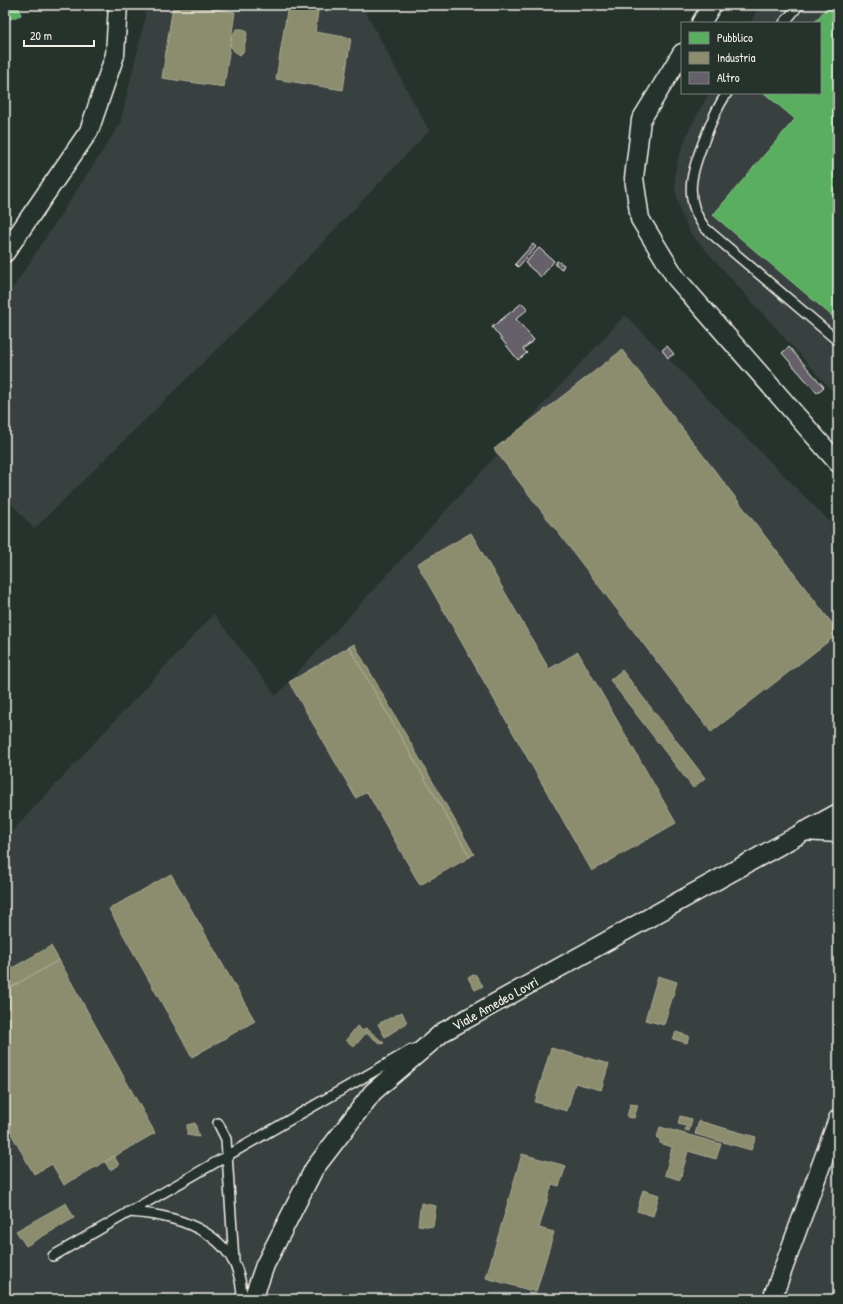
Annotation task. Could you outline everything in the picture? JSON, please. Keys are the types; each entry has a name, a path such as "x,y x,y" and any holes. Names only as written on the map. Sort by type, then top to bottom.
{"street":[{"path":"5,252 90,131 115,55 118,5"},
{"path":"702,22 712,5"},
{"path":"681,55 641,120 634,178 640,219 676,278 832,450 838,463"},
{"name":"Viale Amedeo Lovri","path":"253,1299 265,1265 314,1169 373,1092 443,1032 838,813"},
{"path":"804,831 838,833"},
{"path":"772,1299 838,1119"}],"lane":[{"path":"785,22 799,5"},
{"path":"726,94 716,109 694,164 690,188 695,211 705,228 838,341"},
{"path":"53,1256 443,1032"},
{"path":"218,1123 226,1139 234,1261 242,1287 242,1299"},
{"path":"128,1212 152,1213 178,1219 203,1231 215,1240 234,1261"}],"shaded area":[{"path":"144,5 362,5 429,131 272,295 34,529 5,496 5,300 120,124 145,19"},
{"path":"760,5 838,5 838,397 691,234 681,214 675,188 677,162 689,130 708,94 821,94 821,22 751,22"},
{"path":"625,315 838,530 838,1299 5,1299 5,839 214,614 276,696"}],"building: Pubblico":[{"path":"5,5 18,5 21,15 5,21"},
{"path":"829,5 838,5 838,321 713,215 795,119 765,94 821,94 821,22 815,22"}],"building: Industria":[{"path":"173,5 189,5 235,12 224,87 162,78"},
{"path":"288,5 319,5 315,32 351,38 343,90 276,79"},
{"path":"237,29 243,29 247,34 243,52 240,55 234,51 230,45 231,36"},
{"path":"622,350 838,631 838,634 711,732 494,449"},
{"path":"471,533 549,669 578,652 676,823 592,871 417,564"},
{"path":"354,644 474,854 470,857 349,647"},
{"path":"349,647 470,857 420,885 367,792 356,798 289,682"},
{"path":"622,670 705,778 693,788 610,680"},
{"path":"171,874 255,1021 192,1057 109,909"},
{"path":"51,946 59,960 11,987 5,972"},
{"path":"59,960 155,1133 64,1185 52,1164 34,1174 5,1123 5,1094 8,1093 5,1088 5,991"},
{"path":"475,974 483,986 475,990 468,978"},
{"path":"658,976 677,982 664,1025 645,1020"},
{"path":"402,1012 407,1023 385,1037 378,1024"},
{"path":"357,1026 363,1031 366,1028 384,1043 381,1044 366,1033 354,1047 346,1040"},
{"path":"676,1032 689,1036 687,1043 673,1039"},
{"path":"551,1048 609,1064 601,1090 575,1083 567,1111 535,1102"},
{"path":"630,1104 638,1105 634,1118 627,1117"},
{"path":"680,1116 692,1119 689,1131 685,1130 686,1126 678,1124"},
{"path":"699,1121 756,1137 751,1150 695,1134"},
{"path":"195,1123 199,1137 187,1135 187,1125"},
{"path":"660,1127 721,1144 716,1159 688,1151 680,1180 665,1175 672,1147 660,1143 660,1139 657,1138"},
{"path":"522,1154 566,1166 559,1186 552,1184 539,1228 554,1232 536,1292 486,1278"},
{"path":"114,1156 119,1165 110,1170 105,1162"},
{"path":"643,1190 659,1195 653,1216 637,1211"},
{"path":"66,1203 74,1218 26,1246 16,1231"},
{"path":"421,1203 436,1206 433,1227 418,1225"}],"building: Altro":[{"path":"533,244 536,247 518,267 515,264"},
{"path":"539,248 554,261 541,277 525,263"},
{"path":"557,261 564,265 562,269 555,265"},
{"path":"522,303 528,309 516,319 534,340 523,349 527,353 518,360 492,327"},
{"path":"667,346 674,354 668,358 662,350"},
{"path":"789,347 824,387 817,393 782,353"}]}
